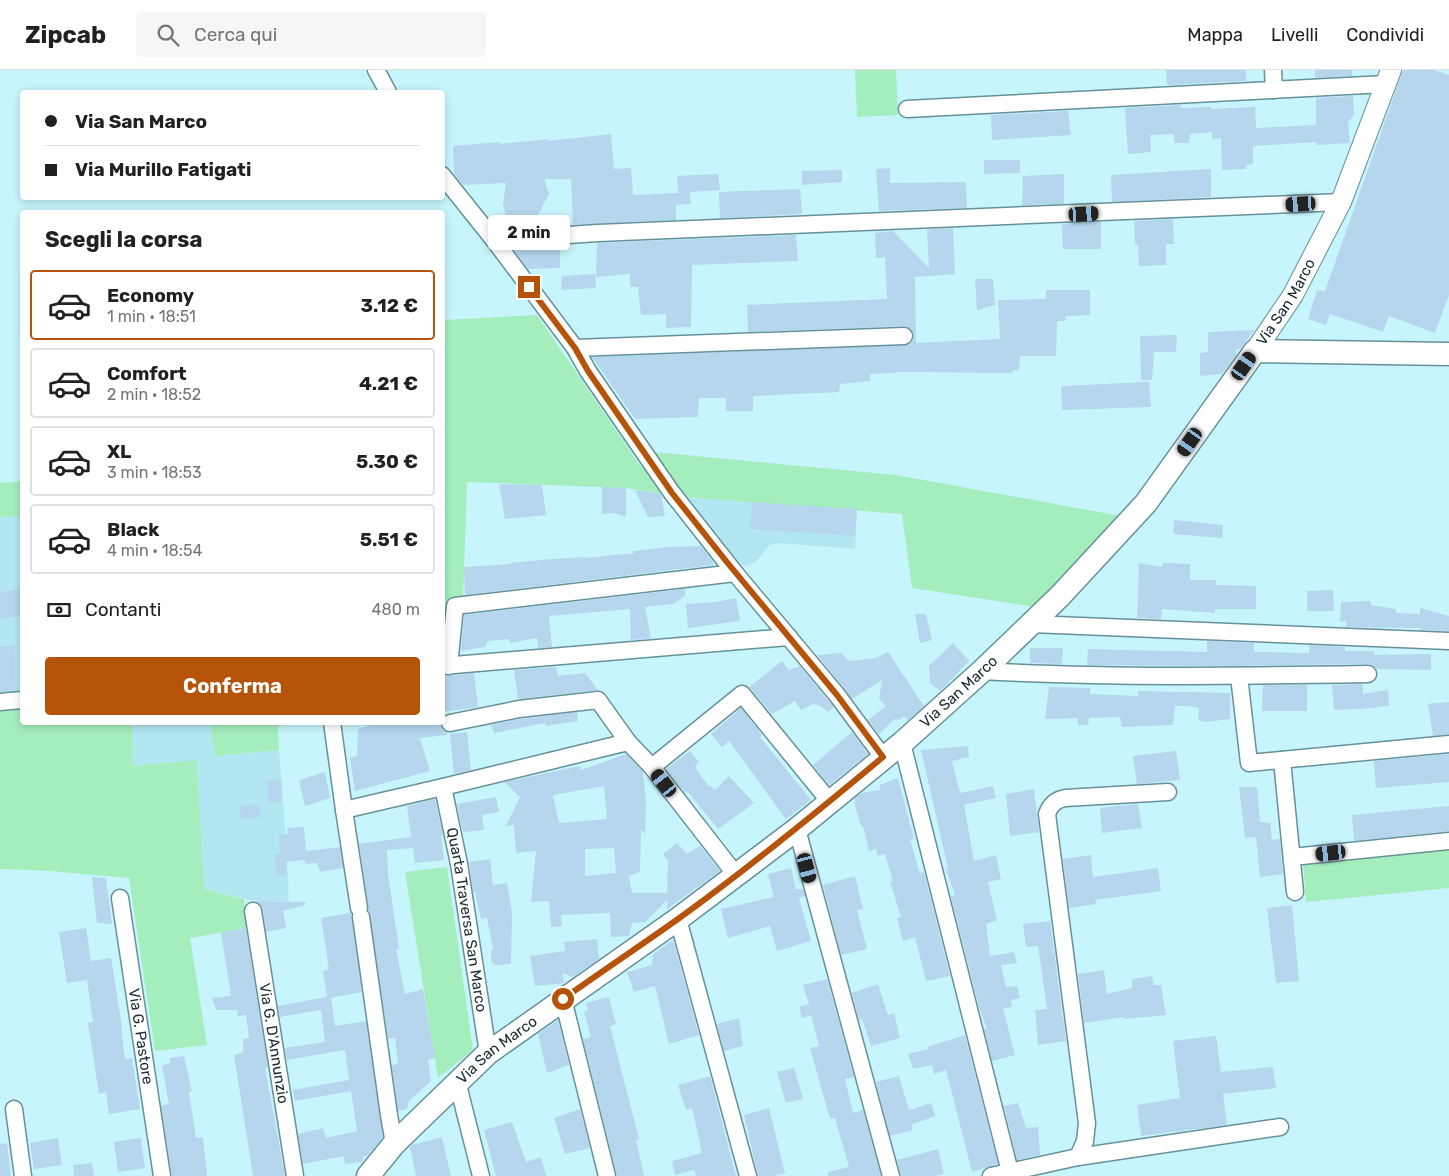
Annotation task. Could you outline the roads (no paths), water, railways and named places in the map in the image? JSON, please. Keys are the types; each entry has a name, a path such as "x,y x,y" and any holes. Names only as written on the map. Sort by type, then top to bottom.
{"main road":[{"path":"1255,351 1449,354"},
{"name":"Via San Marco","path":"368,1176 394,1144 488,1053 678,919 797,829 902,743 982,671 1060,596 1146,504 1255,351"}],"street":[{"path":"376,70 387,90"},
{"path":"1273,70 1274,90"},
{"path":"907,109 1274,90 1388,77"},
{"name":"Via San Marco","path":"1255,351 1293,295 1341,202 1388,77"},
{"path":"445,179 494,240 575,348 588,371 672,493 735,573 837,695 883,757"},
{"path":"494,240 598,233 1341,202"},
{"path":"575,348 904,336"},
{"path":"735,573 455,606 446,666 790,637"},
{"path":"1031,624 1449,642"},
{"path":"982,671 1038,674 1239,676 1368,674"},
{"path":"1239,676 1249,763 1449,744"},
{"path":"652,767 742,694 830,802"},
{"path":"0,702 20,700"},
{"path":"450,723 519,709 598,700 628,742 652,767 736,875"},
{"path":"332,725 394,1144"},
{"path":"344,810 628,742"},
{"path":"902,743 1010,1172"},
{"path":"1282,760 1295,892"},
{"name":"Quarta Traversa San Marco","path":"443,787 459,864 488,1053"},
{"path":"1078,1157 1085,1141 1087,1123 1048,814 1052,805 1065,798 1168,792"},
{"path":"797,829 892,1176"},
{"path":"1292,857 1449,841"},
{"name":"Via G. Pastore","path":"120,898 162,1176"},
{"name":"Via G. D'Annunzio","path":"253,911 295,1176"},
{"path":"678,919 748,1176"},
{"path":"563,999 607,1176"},
{"path":"457,1081 481,1176"},
{"path":"14,1109 23,1176"},
{"path":"991,1176 1078,1157 1280,1126"}]}
